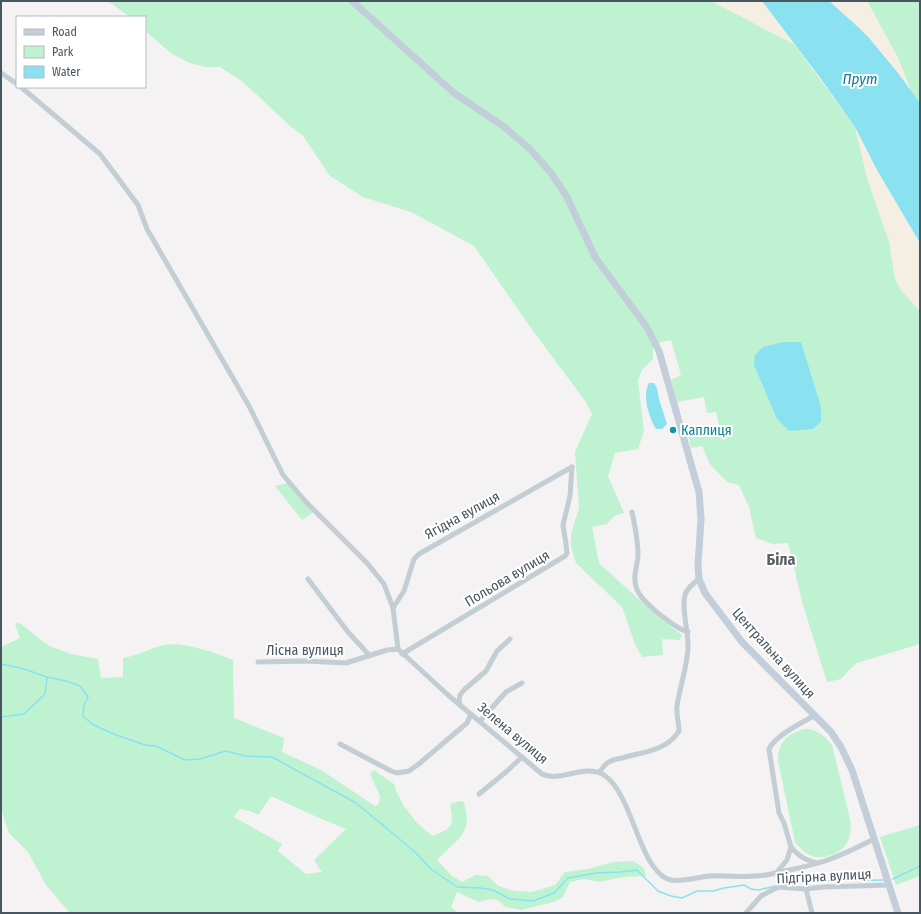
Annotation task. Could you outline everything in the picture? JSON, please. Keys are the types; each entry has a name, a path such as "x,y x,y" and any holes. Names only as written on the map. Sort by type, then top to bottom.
{"main road":[{"name":"Центральна вулиця","path":"352,1 454,93 503,126 530,149 551,172 567,197 595,257 646,326 659,351 699,492 701,519 698,565 699,579 705,593 742,642 831,732 842,747 852,770 898,913"}],"street":[{"path":"1,73 16,83"},
{"path":"22,88 100,154 138,205 147,229 248,406 283,475 306,502 367,563 384,584 393,608 398,649"},
{"name":"Ягідна вулиця","path":"393,608 404,591 414,559 418,554 572,467"},
{"name":"Польова вулиця","path":"402,654 566,556 566,544 562,525 570,496 572,467"},
{"path":"632,512 637,539 638,555 635,581 640,596 649,606 673,625 688,632"},
{"path":"308,579 348,632 370,656"},
{"path":"699,579 688,589 685,596 684,606 688,632 686,664 677,708 679,731 672,740 659,748 617,759 608,763 599,772 609,779 619,793 651,864 664,878 672,881 708,876 755,876 817,863 874,839"},
{"path":"460,705 460,695 486,670 497,651 510,640"},
{"name":"Зелена вулиця","path":"398,649 460,705 542,774 546,776 554,776 578,772 599,772"},
{"name":"Лісна вулиця","path":"258,662 306,661 346,663 386,650 398,649"},
{"path":"480,721 506,692 522,683"},
{"path":"340,744 397,774 409,771 420,763 467,723 471,714"},
{"path":"814,716 772,742 769,749 779,813 791,847 797,855 817,863"},
{"path":"479,794 522,757"},
{"path":"778,872 787,860 791,847"},
{"name":"Підгірна вулиця","path":"746,913 762,896 778,887 806,889 889,884"},
{"path":"806,889 812,913"}],"green space":[{"path":"108,1 711,1 794,44 855,127 868,181 889,241 895,278 901,290 920,311 920,644 857,663 841,679 827,682 803,605 788,543 773,544 756,538 749,507 739,485 727,482 710,464 702,446 691,448 688,435 719,426 716,412 707,413 704,397 677,402 671,380 681,375 671,340 653,344 653,359 642,370 638,380 644,431 638,449 615,453 608,476 624,513 614,516 607,524 592,527 599,563 655,614 682,635 680,640 662,639 663,655 642,657 635,644 622,607 576,563 571,547 571,534 579,508 575,452 592,414 586,402 533,331 474,246 411,212 363,197 330,176 303,136 243,82 220,67 206,67 189,63 172,54 146,32 146,16 129,16"},
{"path":"867,1 920,1 920,103 911,91 898,58"},
{"path":"288,483 314,512 302,520 275,486"},
{"path":"15,624 21,624 49,646 71,654 98,659 101,678 123,677 123,658 164,645 172,644 190,646 233,660 234,718 284,738 282,752 321,770 375,806 379,804 380,796 370,774 374,770 394,784 404,806 417,823 432,836 444,831 450,826 452,818 450,804 459,801 464,802 467,820 466,828 455,843 437,860 452,876 462,882 475,875 488,876 498,886 515,891 532,892 555,885 565,872 588,869 613,862 633,861 644,868 646,876 624,877 599,882 584,879 570,882 563,897 553,902 522,910 505,907 500,901 494,899 479,902 457,892 451,907 458,913 70,913 46,885 28,852 9,833 1,809 1,647 20,638","holes":["271,796 346,829 314,860 322,872 306,874 278,851 282,844 234,817 240,809 250,811 258,815"]},
{"path":"804,729 813,730 820,733 832,745 851,823 850,837 845,846 836,853 825,857 814,857 809,855 795,842 778,761 778,754 782,744 788,736"},
{"path":"920,825 920,876 896,885 880,837"}],"sand":[{"path":"711,1 762,1 794,44"},
{"path":"829,1 867,1 898,58 911,91 873,43 852,21"},
{"path":"855,127 877,170 920,243 920,311 901,290 895,278 889,241 868,181"}],"water":[{"name":"Прут","path":"762,1 829,1 869,38 898,73 920,103 920,243 877,170 855,127"},
{"path":"783,342 801,342 821,407 821,422 813,429 789,431 777,419 754,365 755,355 763,347"},
{"path":"649,383 654,383 657,388 667,424 662,429 656,429 647,406 646,394"}],"waterway":[{"path":"1,664 21,668 47,677"},
{"path":"1,717 24,714 45,694 47,677 80,686 88,697 84,705 83,716 92,724 111,733 145,745 156,746 185,760 200,759 226,751 245,756 272,757 356,803 415,852 431,869 457,887 493,890 510,899 533,901 554,893 568,878 596,873 637,870 658,891 682,898 697,891 713,891 744,885 751,889 758,890 776,886"},
{"path":"893,879 920,866"},
{"path":"782,885 812,880 884,880"}],"place":[{"name":"Каплиця","path":"673,430"}],"district":[{"name":"Біла","path":"781,559"}]}
